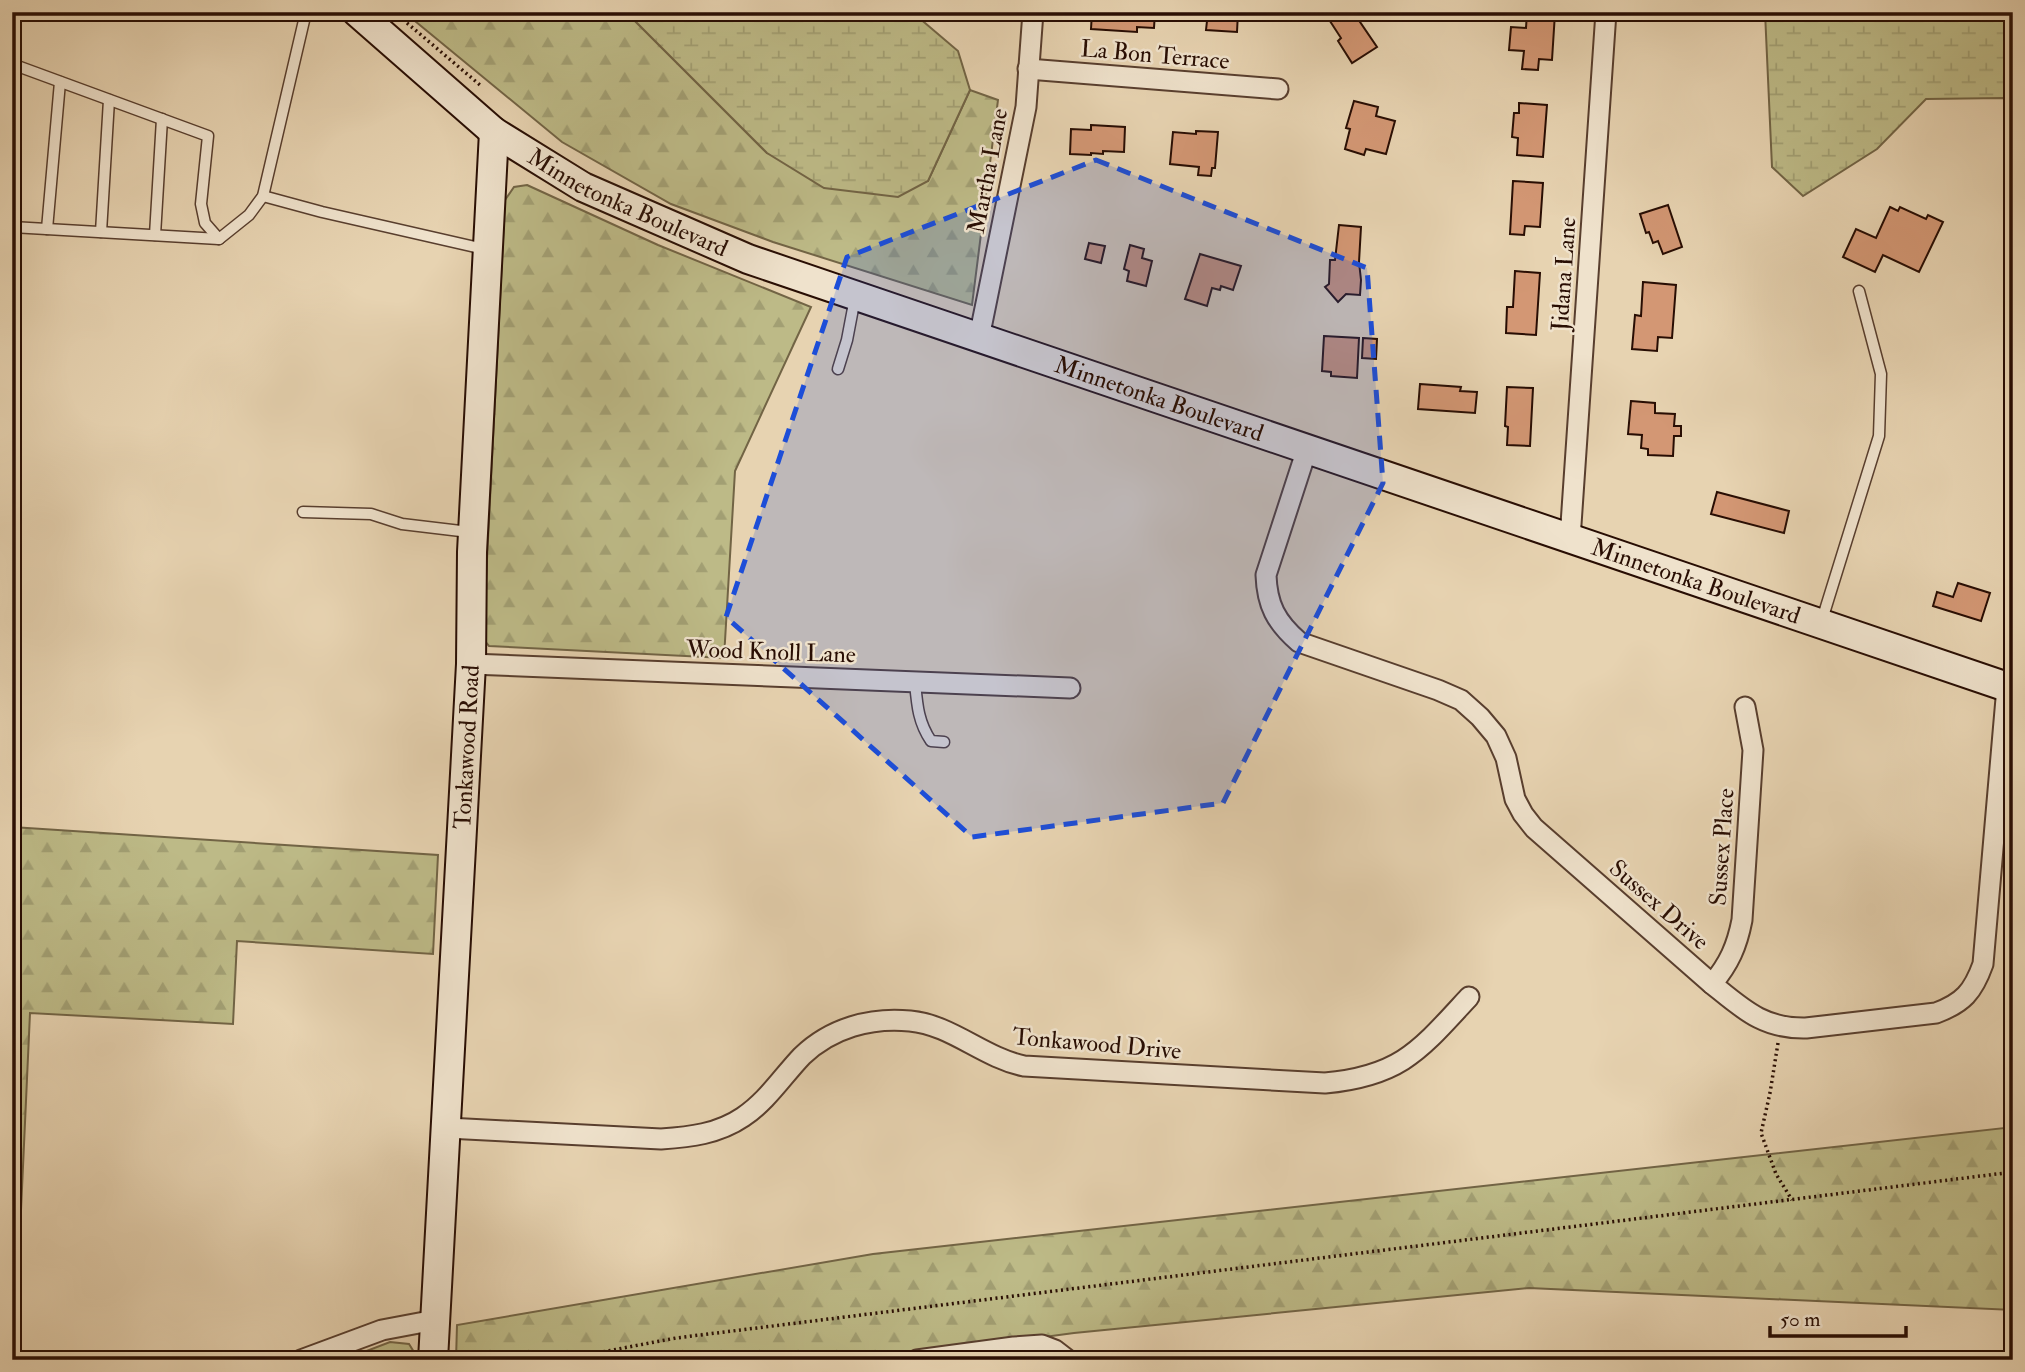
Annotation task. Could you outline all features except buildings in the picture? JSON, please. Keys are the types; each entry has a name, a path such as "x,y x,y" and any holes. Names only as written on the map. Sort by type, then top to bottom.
{"main road":[{"name":"Minnetonka Boulevard","path":"357,12 495,132 583,187 748,259 2010,688"},
{"name":"Tonkawood Road","path":"433,1360 471,664 473,533 495,132"}],"street":[{"name":"Martha Lane","path":"979,338 1026,107 1033,12"},
{"name":"Jidana Lane","path":"1570,539 1606,12"},
{"name":"La Bon Terrace","path":"1028,69 1278,89"},
{"name":"Sussex Drive","path":"1307,449 1266,575 1266,595 1272,613 1284,630 1299,642 1438,690 1461,701 1480,717 1496,736 1506,758 1516,799 1534,828 1712,984 1755,1017 1780,1027 1806,1028 1936,1013 1952,1007 1966,996 1977,981 1983,964 2010,688"},
{"name":"Wood Knoll Lane","path":"471,664 1070,688"},
{"name":"Sussex Place","path":"1712,984 1726,967 1738,944 1742,920 1753,750 1745,707"},
{"name":"Tonkawood Drive","path":"447,1128 661,1139 716,1131 741,1118 764,1101 803,1056 827,1037 854,1025 884,1020 914,1021 943,1028 986,1054 1004,1062 1024,1066 1325,1083 1355,1080 1384,1071 1409,1058 1432,1038 1469,998"},
{"path":"301,1360 382,1330 435,1320"},
{"path":"917,1360 1042,1345 1055,1350 1068,1360"}],"lane":[{"path":"12,30 18,12"},
{"path":"12,226 219,239 249,215 262,196 306,12"},
{"path":"12,76 13,65 208,136 201,204 205,223 219,239"},
{"path":"47,229 60,82"},
{"path":"101,232 109,100"},
{"path":"155,235 162,119"},
{"path":"262,196 488,250"},
{"path":"1821,624 1879,436 1881,374 1859,291"},
{"path":"838,369 856,296"},
{"path":"303,512 371,514 402,524 473,533"},
{"path":"915,682 922,727 931,741 944,742"}],"path":[{"path":"405,21 480,85"},
{"path":"1780,1027 1770,1093 1760,1133 1766,1152 1792,1200"},
{"path":"560,1360 676,1338 2013,1172"}],"highlighted area":[{"path":"1096,160 1367,268 1383,483 1223,803 972,837 726,617 847,257"}],"green space":[{"path":"404,12 626,12 767,153 928,181 970,90 998,100 972,305 773,242 671,204 562,142"},
{"path":"626,12 918,12 918,17 958,51 970,90 928,181 898,197 824,188 767,153"},
{"path":"1765,12 2013,12 2013,108 2003,98 1926,99 1877,149 1803,196 1772,167"},
{"path":"527,185 658,245 811,307 735,471 724,658 489,646 483,639 505,200 514,187"},
{"path":"12,827 438,855 433,954 237,941 233,1024 30,1013 19,1254 12,1257"},
{"path":"2013,1127 2013,1310 1529,1288 1074,1333 869,1360 456,1360 457,1325 873,1254"},
{"path":"390,1342 409,1344 414,1352 414,1360 343,1360"}]}
